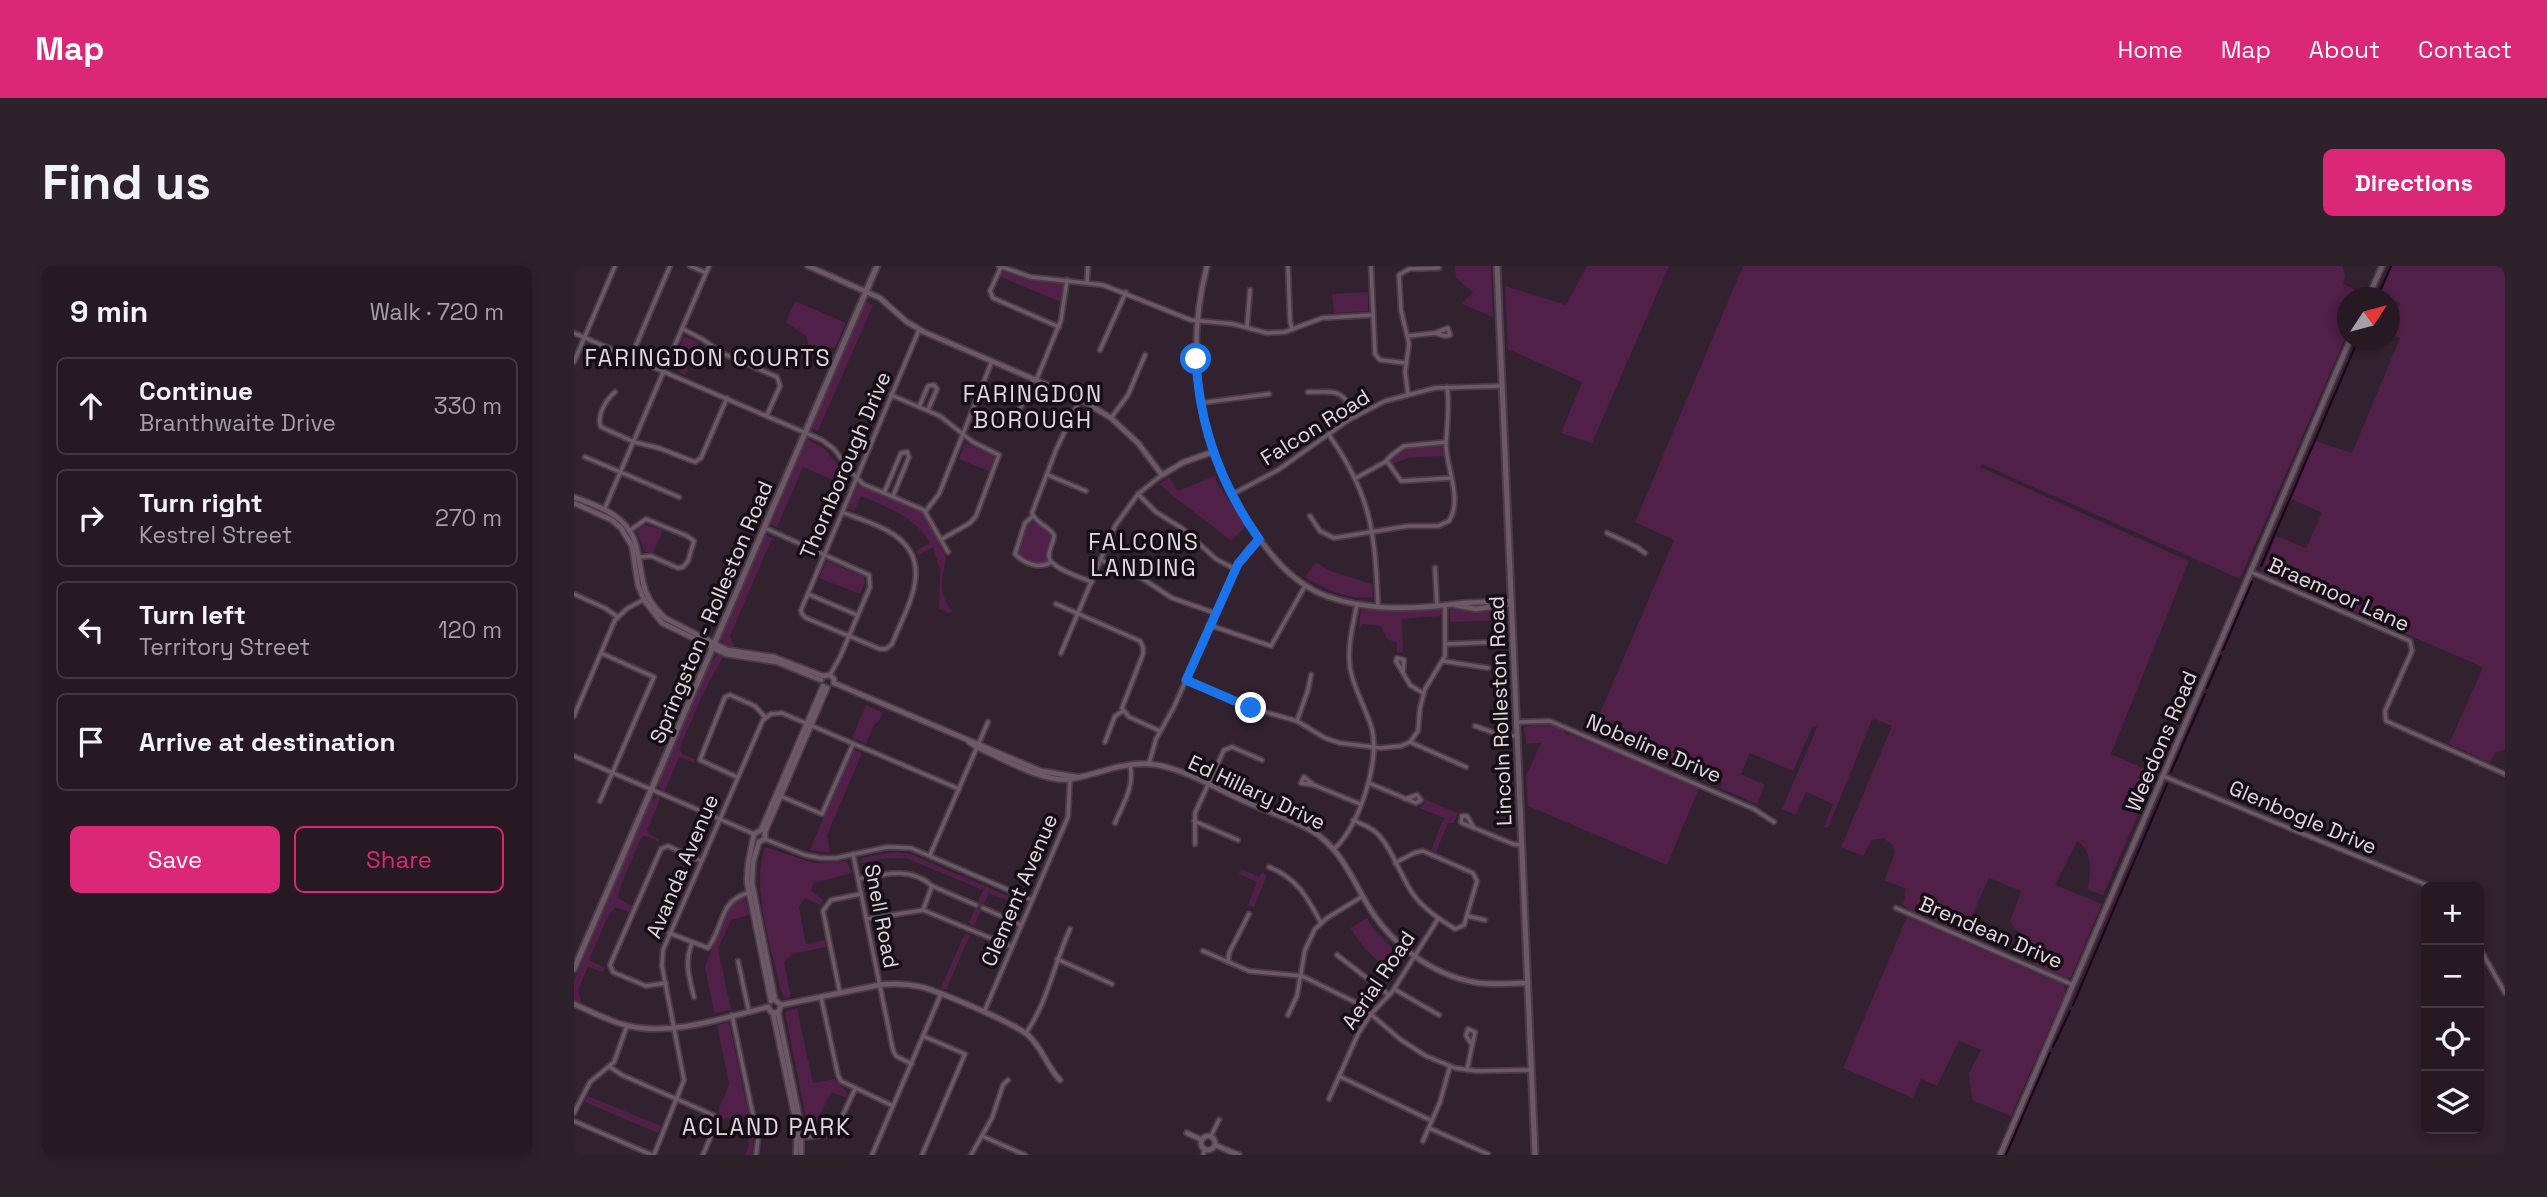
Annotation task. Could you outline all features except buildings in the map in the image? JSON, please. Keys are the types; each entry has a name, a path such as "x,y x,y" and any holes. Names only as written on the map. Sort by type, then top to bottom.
{"main road":[{"name":"Springston - Rolleston Road","path":"574,970 877,266"},
{"name":"Lincoln Rolleston Road","path":"1497,266 1535,1155"}],"street":[{"path":"574,362 615,266"},
{"path":"631,357 670,266"},
{"path":"690,266 706,273"},
{"path":"604,510 709,266"},
{"path":"808,266 884,300 919,330 1080,400 1111,418 1138,443 1162,475"},
{"path":"1059,327 993,298 990,291 1000,266 1031,277 1087,282 1126,292 1197,321 1219,322 1271,334 1316,319 1373,314"},
{"path":"1087,282 1088,266"},
{"path":"1207,266 1197,321 1195,352 1200,403 1213,452 1231,495 1259,539 1284,569 1305,586 1325,596 1357,604 1378,607 1455,605 1476,609 1511,603"},
{"path":"1288,266 1292,329"},
{"path":"1371,266 1377,357 1383,361 1406,363"},
{"path":"2373,287 2382,266"},
{"path":"1408,394 1405,377 1408,336 1401,310 1399,275 1409,269 1439,268"},
{"path":"1014,420 1059,327 1067,281"},
{"path":"1247,327 1250,290"},
{"path":"1100,351 1126,292"},
{"path":"682,329 716,349 777,377 780,386 767,415"},
{"name":"Thornborough Drive","path":"849,636 806,618 801,613 919,330"},
{"path":"574,333 822,440 834,449 856,478 925,512 948,552"},
{"path":"1408,336 1435,333"},
{"name":"Weedons Road","path":"2000,1155 2346,350"},
{"path":"1111,418 1128,395 1145,355"},
{"path":"925,512 939,494 992,361"},
{"path":"919,407 928,386 934,385 937,389 928,411"},
{"name":"Falcon Road","path":"1231,495 1283,467 1356,416 1386,401 1447,387 1502,386"},
{"path":"1310,516 1320,531 1329,537 1408,526 1438,527 1446,524 1454,509 1446,442 1450,416 1447,387"},
{"path":"615,392 608,398 599,419 605,430 698,462 727,398"},
{"path":"1308,392 1340,393 1347,398 1356,416"},
{"path":"1200,403 1269,394"},
{"path":"891,395 943,418 976,444 996,453 999,458 975,518 942,539"},
{"path":"1051,562 1040,567 1018,558 1015,554 1025,523 1033,516 1033,507 1056,450 1080,400"},
{"path":"1329,435 1356,478 1373,531 1378,607"},
{"path":"1356,478 1387,461 1404,446 1446,442"},
{"path":"884,493 901,453 907,452 909,457 893,497"},
{"path":"1061,653 1115,526 1138,494 1184,462 1213,452"},
{"path":"585,457 679,497"},
{"path":"1387,461 1401,481 1451,478"},
{"path":"895,468 903,471"},
{"path":"1048,475 1086,491"},
{"path":"1138,494 1156,512 1183,529 1216,559 1235,569"},
{"path":"574,497 614,515 629,530 640,557 646,599"},
{"path":"574,503 607,517 621,528 632,546 638,585 662,623 737,657 777,662 823,682 834,683 830,675"},
{"path":"842,512 896,536 910,551 916,570 912,596 891,646 880,649 849,636"},
{"path":"1033,516 1054,535 1049,555 1051,562 1056,567 1092,582"},
{"path":"629,530 646,519 694,541 688,561 683,567 678,568 651,556 640,557"},
{"path":"756,838 764,834 809,725 823,682 830,675 871,585 869,575 765,528"},
{"path":"1607,533 1637,547 1645,554"},
{"path":"1149,764 1152,749 1226,594 1235,569 1244,554 1259,539"},
{"path":"1101,560 1143,579 1172,598 1215,613"},
{"path":"1435,568 1437,606"},
{"name":"Braemoor Lane","path":"2251,572 2411,641 2412,651 2385,711 2386,721 2505,774"},
{"path":"1209,625 1271,646 1305,586"},
{"path":"574,594 618,617"},
{"path":"808,594 858,615"},
{"path":"574,716 618,617 646,599"},
{"path":"1056,604 1136,638 1142,644 1143,654 1123,702 1123,711 1129,717 1160,731"},
{"path":"1334,849 1342,842 1369,783 1375,748 1371,727 1358,696 1350,666 1350,638 1357,604"},
{"path":"1186,680 1251,708 1297,721 1325,738 1340,743 1395,748 1410,742 1419,727 1419,708 1423,693 1443,662 1447,644 1445,606"},
{"path":"1447,644 1496,642"},
{"path":"600,801 654,677 601,653"},
{"path":"1443,662 1488,668"},
{"path":"1403,672 1410,685 1423,693"},
{"path":"1297,721 1311,675"},
{"name":"Ed Hillary Drive","path":"834,683 1041,771 1070,778 1130,765 1149,764 1168,768 1305,827 1334,849 1387,933 1415,956 1453,976 1479,983 1527,982"},
{"path":"737,777 700,760 725,697 730,695 755,706 765,717 778,713 959,789"},
{"path":"1105,742 1115,716 1123,711"},
{"name":"Avanda Avenue","path":"653,1155 678,1099 684,1075 662,955 758,727 765,717"},
{"name":"Nobeline Drive","path":"1516,722 1550,721 1754,809 1774,822"},
{"path":"930,856 988,722"},
{"path":"1475,726 1500,735 1517,736"},
{"path":"1410,742 1465,767"},
{"path":"778,795 822,814 853,744"},
{"path":"1195,844 1194,821 1207,785 1226,747 1262,760"},
{"path":"574,756 719,818 756,838"},
{"path":"1115,823 1131,786 1133,776 1130,765"},
{"name":"Glenbogle Drive","path":"2163,776 2421,882"},
{"name":"Clement Avenue","path":"984,1013 1068,817 1070,778"},
{"path":"1369,783 1405,799"},
{"path":"1314,785 1360,804"},
{"path":"1353,820 1374,830 1414,896 1438,919 1455,929 1464,925 1477,881 1473,873 1423,851 1395,863"},
{"path":"1194,821 1238,840"},
{"path":"1474,828 1513,845 1521,845"},
{"path":"756,838 764,834"},
{"path":"764,834 814,858 896,846 911,848 1032,900"},
{"path":"756,838 751,892 773,1000 781,1005"},
{"path":"666,983 646,986 613,972 610,965 660,849 668,846 701,861"},
{"name":"Snell Road","path":"853,854 893,1050 896,1056 912,1064"},
{"path":"1269,867 1293,880 1308,898 1321,923"},
{"path":"858,879 898,872 912,875 976,905"},
{"path":"923,910 932,886"},
{"path":"670,933 709,947 729,903 737,896 751,892"},
{"path":"840,993 823,911 831,900 861,894"},
{"path":"1288,1015 1302,976 1305,950 1315,929 1363,896"},
{"path":"983,908 1021,925"},
{"name":"Brendean Drive","path":"1896,908 2073,985"},
{"path":"867,919 923,910 1012,947"},
{"path":"1228,962 1229,953 1249,914"},
{"path":"1467,916 1485,920"},
{"name":"Aerial Road","path":"1329,1099 1358,1034 1371,1014 1394,989 1438,919"},
{"path":"1026,1033 1035,1021 1052,981 1057,959 1070,929"},
{"path":"692,943 686,963 694,997"},
{"path":"1203,951 1249,971 1302,976 1359,1004 1401,1040 1426,1056 1450,1066 1467,1070 1531,1070"},
{"path":"1337,955 1389,995"},
{"path":"2484,956 2505,993"},
{"path":"1057,959 1112,984"},
{"path":"738,961 749,1012"},
{"path":"776,1012 781,1005 879,985 908,985 941,994 1026,1033 1060,1080"},
{"path":"1394,989 1439,1016"},
{"path":"872,1155 941,994"},
{"path":"821,997 838,1075 847,1085 893,1106"},
{"path":"574,1004 627,1026 649,1029 674,1027 749,1012 768,1007 773,1000"},
{"path":"768,1007 776,1012 801,1126 798,1155"},
{"path":"732,1015 758,1139 756,1155"},
{"path":"574,1114 590,1082 610,1067 620,1049 627,1026"},
{"path":"922,1155 965,1054 923,1037"},
{"path":"1467,1070 1471,1043"},
{"path":"1423,1141 1440,1102 1450,1066"},
{"path":"610,1067 622,1075 712,1114 716,1118 716,1124 703,1155"},
{"path":"1339,1076 1432,1121"},
{"path":"971,1155 982,1136 1003,1085 1008,1080"},
{"path":"799,1138 834,1134 855,1089"},
{"path":"1211,1136 1219,1120"},
{"path":"574,1121 653,1155"},
{"path":"1429,1128 1488,1154"},
{"path":"1187,1133 1202,1140"},
{"path":"982,1136 1025,1155"},
{"path":"1211,1136 1205,1136 1201,1144 1210,1150 1215,1145"},
{"path":"1211,1136 1215,1145"},
{"path":"1215,1145 1240,1155"},
{"path":"1203,1155 1205,1149"}],"shaded area":[{"path":"1455,266 1491,266 1493,317 1462,304 1473,292 1456,278"},
{"path":"1587,266 1669,266 1592,443 1561,433 1582,382 1508,349 1505,286 1566,305"},
{"path":"1743,266 2342,266 2345,276 2343,284 2350,287 2337,287 2337,350 2340,350 2240,579 1982,464 1980,467 2189,561 2111,754 2156,774 2103,895 2088,890 2088,857 2077,841 2055,885 2102,904 2071,977 2066,979 2033,964 2035,951 2013,927 2010,921 2021,891 1989,878 1964,933 1903,905 1906,889 1884,880 1895,853 1893,845 1883,838 1872,840 1863,856 1841,847 1892,726 1872,720 1828,828 1824,827 1833,804 1806,792 1796,815 1782,809 1817,727 1813,726 1793,771 1750,753 1741,774 1765,785 1757,804 1720,788 1722,782 1717,780 1714,786 1661,761 1609,742 1608,738 1591,734 1674,540 1635,522"},
{"path":"2392,266 2505,266 2505,750 2495,752 2490,763 2449,744 2483,667 2261,572 2276,536 2306,548 2322,513 2291,499 2315,441 2352,453 2395,350 2400,350 2400,287 2383,287"},
{"path":"1002,272 1064,284 1063,303 999,276"},
{"path":"1368,292 1368,311 1334,313 1332,294"},
{"path":"795,301 846,323 835,348 808,345 807,337 786,322"},
{"path":"866,302 873,305 818,431 811,428"},
{"path":"684,337 699,342 685,375 671,366"},
{"path":"807,439 825,449 850,480 847,486 803,467 777,527 771,524"},
{"path":"965,443 992,455 994,459 988,471 959,459"},
{"path":"1414,446 1446,446 1447,456 1408,458 1392,464 1392,458"},
{"path":"1215,476 1246,526 1231,541 1159,484 1169,477 1177,490 1180,490"},
{"path":"860,484 920,510 925,516 946,557 942,579 943,592 953,611 949,613 939,609 940,570 933,547 918,555 916,551 930,543 909,519 861,496 854,511 847,508 856,486"},
{"path":"1030,521 1050,534 1047,561 1042,565 1019,556 1016,551"},
{"path":"643,524 663,530 653,553 645,552 636,530"},
{"path":"765,535 772,538 730,636 733,649 725,646 721,639"},
{"path":"827,561 864,577 865,582 860,594 819,578"},
{"path":"1316,562 1330,571 1372,584 1373,597 1354,597 1338,593 1305,577"},
{"path":"1445,606 1440,616 1402,619 1403,652 1397,653 1397,643 1387,639 1381,626 1363,624 1359,628 1361,609 1388,611"},
{"path":"1504,607 1506,620 1450,622 1450,609 1479,611"},
{"path":"717,654 724,655 679,749 682,754 695,759 694,763 679,757 664,792 659,787 659,782 708,667"},
{"path":"866,705 883,713 874,725 866,744 852,738"},
{"path":"1549,724 1563,730 1567,735 1699,788 1667,865 1528,806 1526,776 1541,743 1526,744 1524,728"},
{"path":"852,749 862,753 827,835 830,853 810,850"},
{"path":"1373,788 1419,807 1423,806 1426,800 1458,813 1454,823 1448,823 1436,852 1431,850 1444,818 1372,791"},
{"path":"658,796 660,800 647,830 649,834 660,839 659,842 645,836 641,838 618,898 632,906 629,912 615,907 607,918 589,960 605,968 603,972 588,967 578,990 582,1004 574,1001 574,981 645,814 652,800"},
{"path":"765,847 814,863 847,861 852,873 814,883 811,890 823,900 820,905 805,898 799,907 806,944 825,940 826,947 792,954 784,962 791,997 786,998 782,994 773,960 761,899 761,862"},
{"path":"894,852 910,854 1020,901 1022,907 989,893 974,926 969,923 983,890 906,858 860,863 862,858"},
{"path":"1241,869 1259,877 1262,872 1267,875 1254,907 1248,905 1257,882 1239,874"},
{"path":"745,896 749,915 731,920 718,948 731,1010 714,1013 705,967 728,908 736,898"},
{"path":"1907,917 2064,985 2065,993 2011,1116 1972,1100 1969,1073 1981,1050 1959,1041 1937,1086 1921,1079 1913,1098 1843,1068"},
{"path":"1367,918 1374,930 1395,951 1383,966 1365,949 1350,928"},
{"path":"965,933 970,935 946,990 941,988"},
{"path":"797,1008 813,1083 834,1079 848,1093 847,1098 831,1092 814,1127 815,1133 809,1133 785,1012"},
{"path":"729,1022 754,1138 752,1155 745,1155 749,1146 743,1114 722,1120 718,1111 729,1084 717,1025"},
{"path":"588,1096 661,1126 658,1133 585,1102"}],"waterway":[{"path":"2382,287 2391,266"},
{"path":"2261,566 2354,350"},
{"path":"2223,650 2252,582"},
{"path":"2207,688 2221,656"},
{"path":"2171,772 2205,694"},
{"path":"2073,1005 2167,784"},
{"path":"2053,1047 2070,1011"},
{"path":"2006,1155 2050,1053"}],"district":[{"name":"FARINGDON COURTS","path":"708,358"},
{"name":"FARINGDON BOROUGH","path":"1033,407"},
{"name":"FALCONS LANDING","path":"1144,555"},
{"name":"ACLAND PARK","path":"767,1127"}],"route":[{"path":"1196,359 1198,395 1207,436 1231,495 1259,539 1238,564 1186,680 1251,708"}]}
